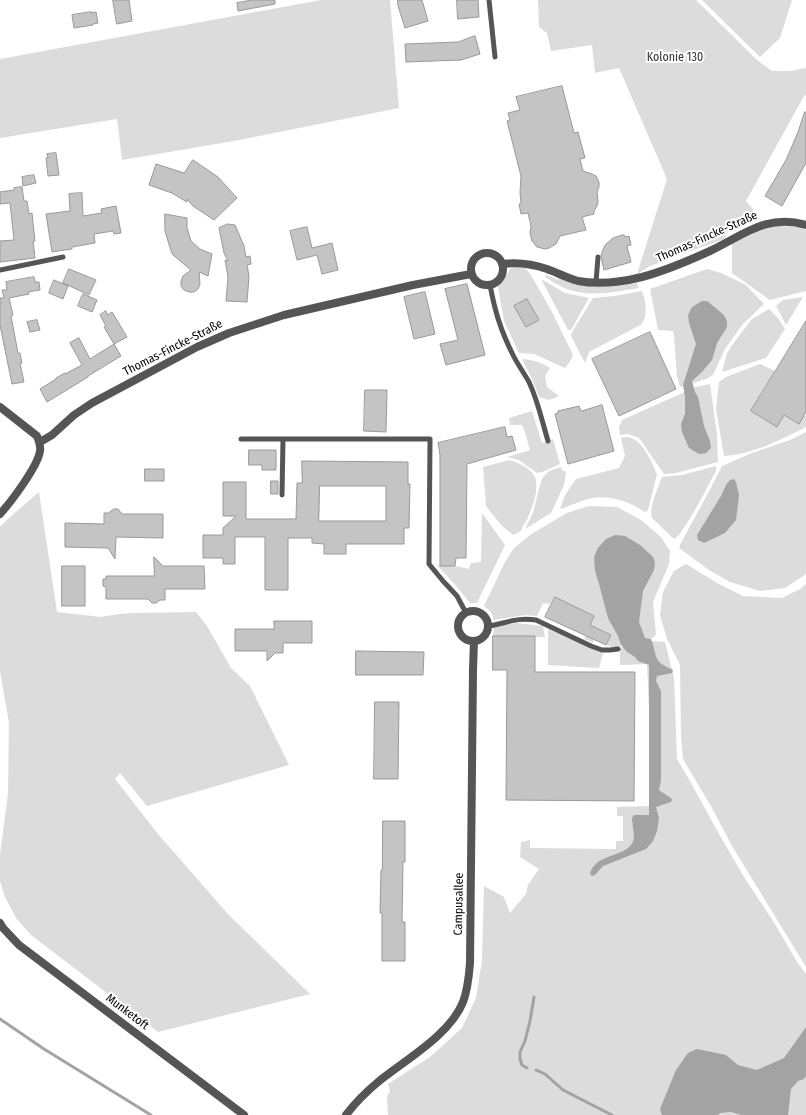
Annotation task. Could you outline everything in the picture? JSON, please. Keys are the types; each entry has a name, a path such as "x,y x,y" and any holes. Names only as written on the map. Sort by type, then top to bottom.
{"street":[{"name":"Thomas-Fincke-Straße","path":"502,264 516,263 533,265 580,281 618,282 652,274 689,260 757,226 776,222 798,222 806,225"},
{"path":"482,253 492,254 500,259 502,264 503,271 501,277 490,285 483,285 479,283 471,274 473,260 482,253"},
{"name":"Thomas-Fincke-Straße","path":"40,442 52,435 74,415 92,403 197,347 229,333 284,314 413,285 471,274"},
{"path":"0,407 37,436 40,442 40,450 35,464 10,503 0,514"},
{"path":"478,611 486,617 489,626 484,637 474,641 461,635 459,630 459,622 462,615 466,612 478,611"},
{"name":"Campusallee","path":"346,1115 354,1104 377,1083 440,1033 456,1016 463,1003 467,990 470,963 474,641"},
{"name":"Munketoft","path":"0,923 18,945 244,1115"}],"lane":[{"path":"489,0 495,57"},
{"path":"0,270 63,257"},
{"path":"596,282 598,257"},
{"path":"490,285 494,308 500,326 528,381 538,405 548,441"},
{"path":"240,439 430,439 429,564 457,596 466,612"},
{"path":"282,495 283,439"},
{"path":"489,626 526,618 536,620 602,650 618,649"}],"green space":[{"path":"321,0 390,0 399,108 234,141 122,160 117,119 0,138 0,59"},
{"name":"Kolonie 130","path":"538,0 696,0 757,60 772,71 790,71 806,68 806,95 804,96 746,201 757,214 729,229 724,239 650,266 637,274 667,179 619,68 595,73 592,45 551,51 547,33 539,27"},
{"path":"702,0 792,0 780,38 760,57"},
{"path":"780,226 800,227 806,230 806,291 770,300 732,273 732,243 765,228"},
{"path":"517,266 525,268 531,275 552,312 573,355 565,368 534,354 519,353 504,321 498,287 510,269"},
{"path":"707,269 721,273 746,285 764,304 742,325 725,349 713,375 706,379 680,387 677,376 673,331 658,330 650,289"},
{"path":"547,275 558,280 559,277 595,287 619,286 637,283 639,288 602,293 583,293 564,288 554,283 545,277"},
{"path":"541,279 565,293 589,298 571,330 568,330"},
{"path":"642,291 646,308 642,324 589,352 585,363 571,336 593,298"},
{"path":"803,297 786,325 776,306 783,300"},
{"path":"769,309 778,318 785,329 766,358 722,372 727,353 735,341 752,319"},
{"path":"522,359 537,362 550,368 545,376 547,387 559,396 549,400 539,397"},
{"path":"760,364 775,371 751,411 776,426 784,415 798,424 804,416 806,416 806,427 756,449 735,455 724,456 716,409 719,382 726,377"},
{"path":"710,384 717,435 718,462 676,473 664,474 639,438 628,434 620,435 619,427 622,420 696,387"},
{"path":"532,411 542,443 553,439 560,464 537,473 519,460 507,457 530,450 522,425 510,425 509,418"},
{"path":"806,432 806,574 785,588 760,591 730,582 709,570 679,548 722,466 752,453 790,440"},
{"path":"621,438 630,438 641,445 649,456 657,474 648,510 645,512 620,500 599,497 588,499 560,509 565,495 576,479 619,468 625,456"},
{"path":"509,460 519,463 528,469 533,474 536,483 534,501 527,519 521,531 513,535 501,525 486,506 483,467"},
{"path":"716,466 716,471 696,508 683,529 674,539 652,518 651,514 656,492 662,477 682,475"},
{"path":"561,467 562,470 566,472 564,485 551,513 525,529 533,513 543,477 549,471"},
{"path":"39,492 57,612 100,617 134,613 196,612 207,626 231,668 250,686 289,765 147,806 120,773 115,779 158,834 228,914 310,994 158,1032 31,935 16,918 5,897 0,881 0,855 8,793 9,723 0,671 0,527"},
{"path":"589,506 617,507 641,520 661,537 670,551 669,564 653,602 656,635 651,639 621,645 618,648 652,641 665,642 674,678 677,759 744,877 806,974 806,1115 388,1115 387,1096 390,1092 388,1084 430,1057 462,1028 476,998 482,961 484,886 504,897 510,913 526,894 528,885 539,869 520,857 521,842 530,840 530,848 616,849 616,841 623,841 623,816 617,816 617,807 649,806 649,709 647,664 620,665 620,652 618,649 606,645 611,635 598,629 593,639 594,643 584,639 594,616 555,597 550,604 543,603 537,616 525,615 494,620 491,612 484,606 505,562 514,548 530,535 567,513"},
{"path":"482,513 505,545 477,603 470,603 437,565 455,566 469,569 471,563 481,562"},
{"path":"686,564 719,584 743,596 782,598 800,589 806,584 806,967 732,846 712,808 683,759 681,737 680,665 667,639 660,615 663,592 674,571"},
{"path":"516,623 543,626 545,637 493,636 494,627"},
{"path":"548,629 603,653 599,668 548,665"}],"shaded area":[{"path":"702,301 707,301 724,315 727,321 727,327 717,343 712,360 692,381 698,397 704,426 711,448 706,453 699,454 689,448 682,432 681,424 685,414 683,385 696,344 688,315 692,307"},
{"path":"734,479 739,495 736,520 725,533 704,543 698,540 697,535 726,485 730,480"},
{"path":"615,535 625,536 640,545 653,557 655,562 654,570 643,591 639,622 645,638 651,639 659,661 666,667 673,670 672,673 657,676 656,681 661,691 661,780 659,790 672,799 671,802 656,807 659,818 657,831 653,841 646,849 603,866 595,875 592,876 590,874 593,867 599,862 627,849 632,844 634,837 632,818 634,815 649,815 649,665 638,661 621,645 618,636 608,618 595,571 594,557 598,548 606,539"},
{"path":"806,1027 806,1076 804,1079 798,1081 791,1089 788,1115 741,1115 731,1112 720,1113 718,1115 662,1115 660,1109 676,1070 688,1053 697,1049 726,1055 738,1065 757,1070 784,1058"}],"building":[{"path":"113,0 129,0 132,21 117,24"},
{"path":"252,0 275,0 275,4 238,11 237,3"},
{"path":"398,0 422,0 428,21 405,28 398,6"},
{"path":"457,0 478,0 479,17 458,19"},
{"path":"96,12 98,23 74,28 72,15"},
{"path":"475,36 480,54 461,60 406,62 405,44 458,42"},
{"path":"562,86 574,133 578,132 585,158 580,159 583,171 596,176 599,182 597,192 598,202 594,214 582,217 586,230 560,236 556,244 545,249 537,247 532,241 528,213 521,214 519,204 521,203 521,176 507,121 510,120 508,113 520,110 516,97"},
{"path":"805,112 806,163 782,206 765,196 786,160"},
{"path":"56,153 59,175 48,176 47,154"},
{"path":"193,160 218,177 237,198 214,220 193,206 187,199 187,202 172,193 149,185 156,164 184,173"},
{"path":"34,175 36,183 23,186 22,177"},
{"path":"22,187 24,201 27,201 29,214 32,213 35,258 0,262 0,241 14,240 10,203 0,204 0,192"},
{"path":"82,193 83,216 102,213 101,209 116,206 121,233 114,234 113,231 94,234 95,243 52,252 46,214 70,211 69,194"},
{"path":"165,214 187,218 187,228 191,241 200,249 212,254 208,276 199,272 200,284 198,289 194,292 184,290 181,286 183,276 191,270 173,255 171,251 165,231"},
{"path":"228,224 235,225 244,246 246,257 250,256 251,264 247,265 249,276 247,302 226,301 228,277 225,260 228,261 224,253 219,228"},
{"path":"307,227 312,248 332,243 338,270 322,274 317,255 297,260 290,231"},
{"path":"624,235 625,237 629,236 631,245 627,246 631,262 604,270 601,255 605,245 613,238"},
{"path":"69,269 96,280 89,295 63,283"},
{"path":"34,277 35,282 39,282 40,290 9,298 13,315 11,316 18,353 20,353 22,363 20,363 24,382 12,384 0,325 0,298 4,298 2,290 7,290 6,282"},
{"path":"54,280 68,286 63,299 49,293"},
{"path":"467,284 485,355 446,365 440,344 458,340 445,289"},
{"path":"425,292 435,334 414,339 404,297"},
{"path":"83,294 97,300 92,312 78,306"},
{"path":"527,299 539,320 526,327 514,306"},
{"path":"106,311 108,315 112,312 127,337 114,344 104,327 106,326 100,315"},
{"path":"37,320 40,330 30,332 27,322"},
{"path":"806,321 806,412 799,424 784,415 777,427 751,411"},
{"path":"650,332 676,389 619,416 592,359"},
{"path":"79,338 90,359 114,344 121,356 47,402 40,389 56,378 82,365 70,343"},
{"path":"365,390 387,390 386,432 364,431"},
{"path":"602,405 614,451 568,464 555,414 558,413 558,411 579,406 581,411"},
{"path":"505,427 507,437 512,436 516,450 467,464 466,558 456,558 455,566 440,566 440,455 438,443"},
{"path":"249,450 276,450 276,470 262,470 262,465 249,465"},
{"path":"302,461 408,462 408,484 410,484 409,528 404,528 404,544 346,544 346,554 324,554 324,544 312,543 312,538 288,538 288,590 265,590 265,537 235,537 235,564 223,564 223,558 203,558 203,535 223,535 223,528 236,516 223,516 223,482 246,482 246,519 296,519 297,483 302,483","holes":["320,486 386,486 386,521 319,521"]},
{"path":"145,469 164,469 164,481 145,481"},
{"path":"271,481 278,481 278,494 271,494"},
{"path":"114,509 118,509 122,514 163,514 163,538 116,537 115,559 108,548 65,547 65,523 104,524 104,513 108,513"},
{"path":"154,557 163,566 204,566 205,589 165,589 165,600 160,600 156,603 152,603 148,599 106,599 106,587 103,586 103,579 106,579 106,576 154,576"},
{"path":"62,566 85,566 85,606 62,606"},
{"path":"555,597 594,616 590,625 611,635 606,645 545,617"},
{"path":"274,621 312,621 312,643 283,643 283,653 275,653 267,661 267,651 235,651 235,629 274,629"},
{"path":"493,636 535,636 535,672 635,672 634,801 506,800 507,670 493,670"},
{"path":"356,651 424,652 423,675 356,675"},
{"path":"375,702 399,702 398,779 374,779"},
{"path":"383,821 405,821 405,862 403,862 402,922 405,922 405,961 382,961 382,913 380,913"}],"waterway":[{"path":"527,1068 522,1065 520,1052 525,1041 534,997"},
{"path":"0,1019 44,1049 151,1115"},
{"path":"536,1070 545,1074 563,1090 612,1115"}]}
